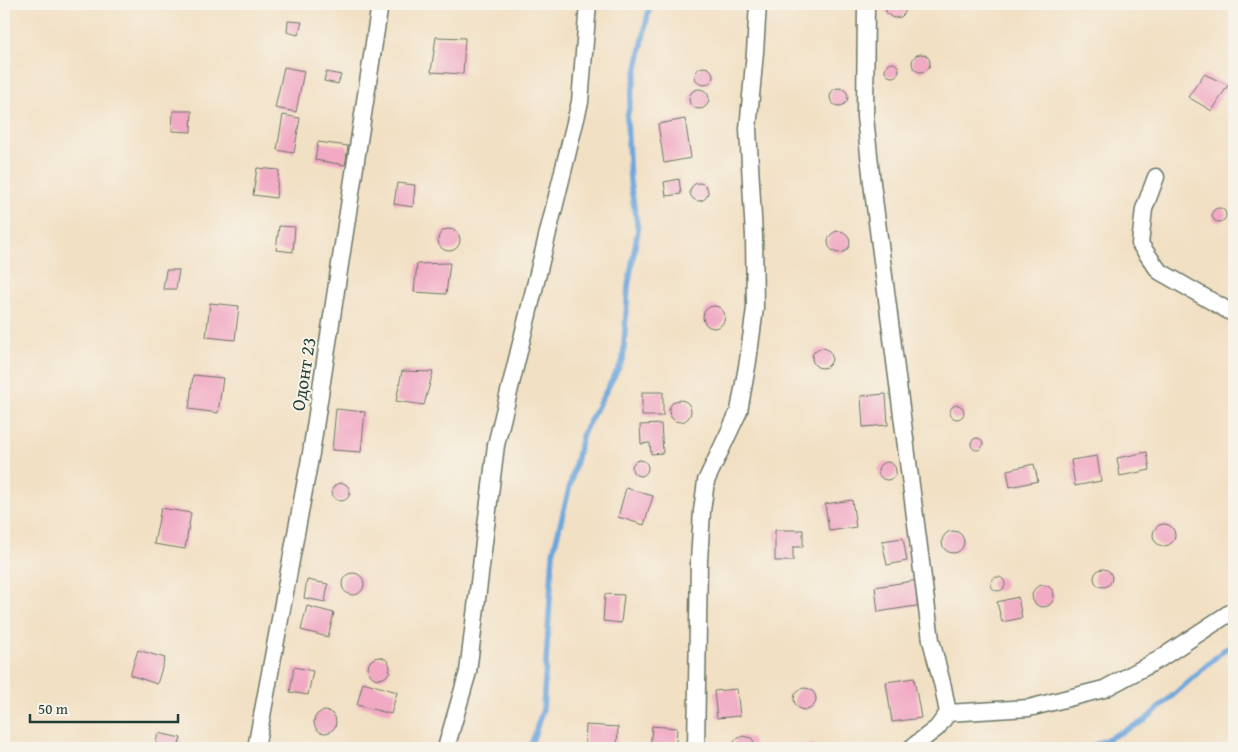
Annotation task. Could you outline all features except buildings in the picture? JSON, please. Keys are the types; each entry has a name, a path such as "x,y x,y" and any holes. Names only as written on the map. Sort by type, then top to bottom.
{"street":[{"name":"Одонт 23","path":"256,748 311,453 380,4"},
{"path":"446,748 468,672 496,445 580,102 588,4"},
{"path":"696,748 699,561 706,481 739,411 755,308 754,236 748,129 758,4"},
{"path":"866,4 865,117 872,183 931,640 948,713 937,728 911,748"},
{"path":"1156,178 1144,209 1140,244 1159,271 1234,314"},
{"path":"948,713 1029,708 1104,689 1158,660 1234,610"}],"waterway":[{"path":"530,748 543,709 553,553 583,433 623,360 628,286 638,230 630,182 627,118 650,4"},
{"path":"1089,748 1144,721 1225,649 1234,646"}]}
